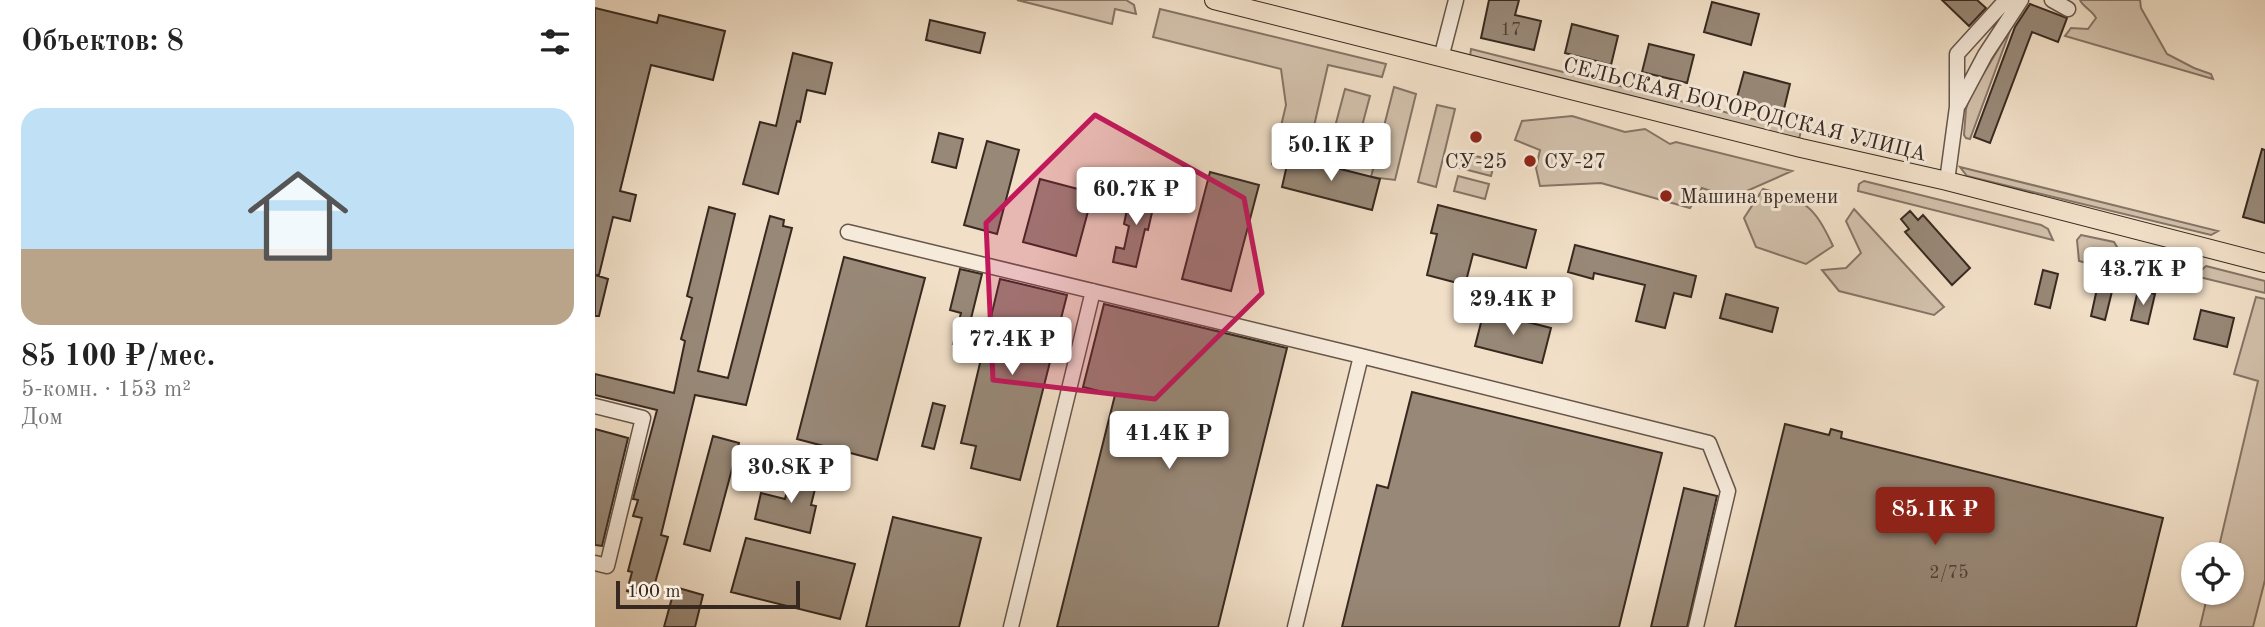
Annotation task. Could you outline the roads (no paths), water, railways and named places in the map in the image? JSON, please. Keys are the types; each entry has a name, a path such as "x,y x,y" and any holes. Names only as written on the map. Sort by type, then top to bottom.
{"main road":[{"name":"СЕЛЬСКАЯ БОГОРОДСКАЯ УЛИЦА","path":"1221,1 1801,148 1947,181 2265,263"}],"lane":[{"path":"1441,58 1456,0"},
{"path":"1957,107 1985,55 2021,0"},
{"path":"2052,0 2068,9"},
{"path":"1947,181 1957,107 1957,54 1997,3"},
{"path":"848,232 1709,443 1728,491 1696,627"},
{"path":"1011,627 1093,291"},
{"path":"1295,627 1361,356"},
{"path":"595,406 643,418 607,566 595,563"}],"place":[{"name":"СУ-25","path":"1476,137"},
{"name":"СУ-27","path":"1530,161"},
{"name":"Машина времени","path":"1666,196"}]}
